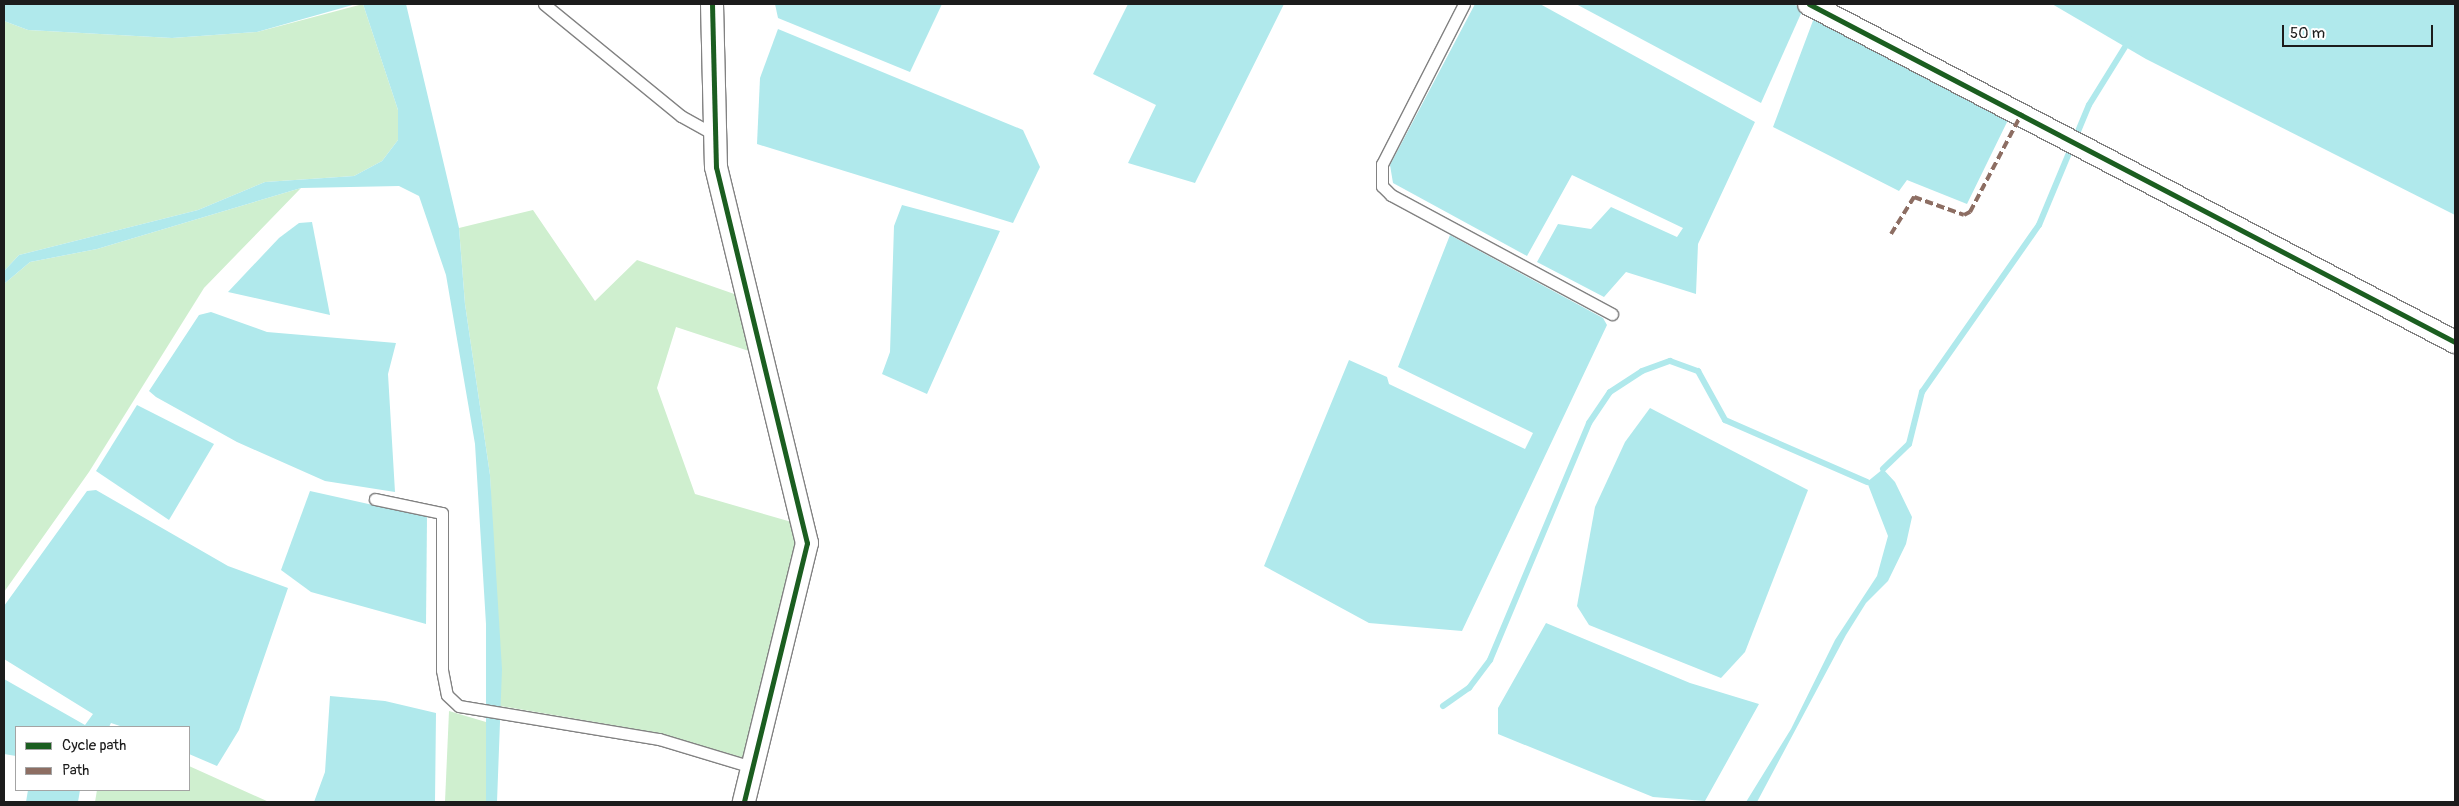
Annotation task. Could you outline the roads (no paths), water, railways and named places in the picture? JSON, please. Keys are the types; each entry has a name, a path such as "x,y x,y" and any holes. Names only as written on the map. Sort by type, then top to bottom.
{"street":[{"path":"712,4 713,134 716,167 806,543 744,802"},
{"path":"1809,4 2044,125 2455,342"}],"lane":[{"path":"544,4 681,116 713,134"},
{"path":"1464,4 1382,164 1382,186 1391,195 1612,314"},
{"path":"375,500 442,513 442,670 448,695 459,706 659,739 752,767"}],"water":[{"path":"4,4 356,4 257,32 172,38 28,30 4,21"},
{"path":"363,4 406,4 459,228 465,304 490,475 502,669 497,802 486,802 486,624 475,444 446,275 419,196 399,186 301,188 97,249 30,262 4,284 4,271 19,255 198,210 265,182 354,176 382,161 398,140 398,110"},
{"path":"775,4 942,4 910,72 778,18"},
{"path":"1128,4 1284,4 1195,183 1128,163 1156,105 1093,74"},
{"path":"1475,4 1540,4 1755,122 1698,244 1696,294 1626,272 1604,297 1537,262 1558,224 1591,229 1611,207 1677,237 1683,228 1572,175 1527,256 1393,183 1390,165"},
{"path":"1576,4 1793,4 1803,9 1761,103"},
{"path":"2052,4 2455,4 2455,215 2146,59"},
{"path":"1814,18 2009,118 1967,204 1907,180 1899,191 1773,127"},
{"path":"778,29 1023,130 1040,167 1013,223 757,144 760,78"},
{"path":"902,205 1000,231 927,394 882,374 890,352 894,226"},
{"path":"312,222 330,315 228,292 279,238 299,223"},
{"path":"1450,235 1603,318 1607,325 1462,631 1369,623 1264,566 1349,360 1387,377 1389,384 1525,449 1533,433 1398,367"},
{"path":"211,312 267,332 396,343 388,374 395,492 325,481 237,442 156,397 149,391 199,315"},
{"path":"137,405 214,444 169,520 96,471"},
{"path":"1650,408 1808,490 1745,652 1721,678 1589,625 1577,606 1595,507 1625,442"},
{"path":"1883,469 1895,482 1912,517 1906,544 1888,581 1866,603 1846,635 1757,802 1746,802 1791,729 1835,640 1877,576 1888,536 1867,482"},
{"path":"96,490 228,566 288,588 239,730 217,766 190,754 190,726 120,726 111,723 110,726 15,726 15,756 4,754 4,679 85,725 93,714 4,659 4,606 87,491"},
{"path":"310,491 427,517 426,624 311,592 281,570"},
{"path":"1546,623 1690,683 1759,704 1705,801 1653,797 1498,734 1498,708"},
{"path":"330,696 385,701 436,713 435,802 314,802 325,772"},
{"path":"28,791 80,791 78,802 26,802"}],"waterway":[{"path":"1883,469 1909,444 1922,392 2039,225 2089,105 2130,39"},
{"path":"1443,706 1469,688 1490,660 1589,423 1610,392 1642,371 1670,361 1698,371 1725,420 1867,482"}]}
